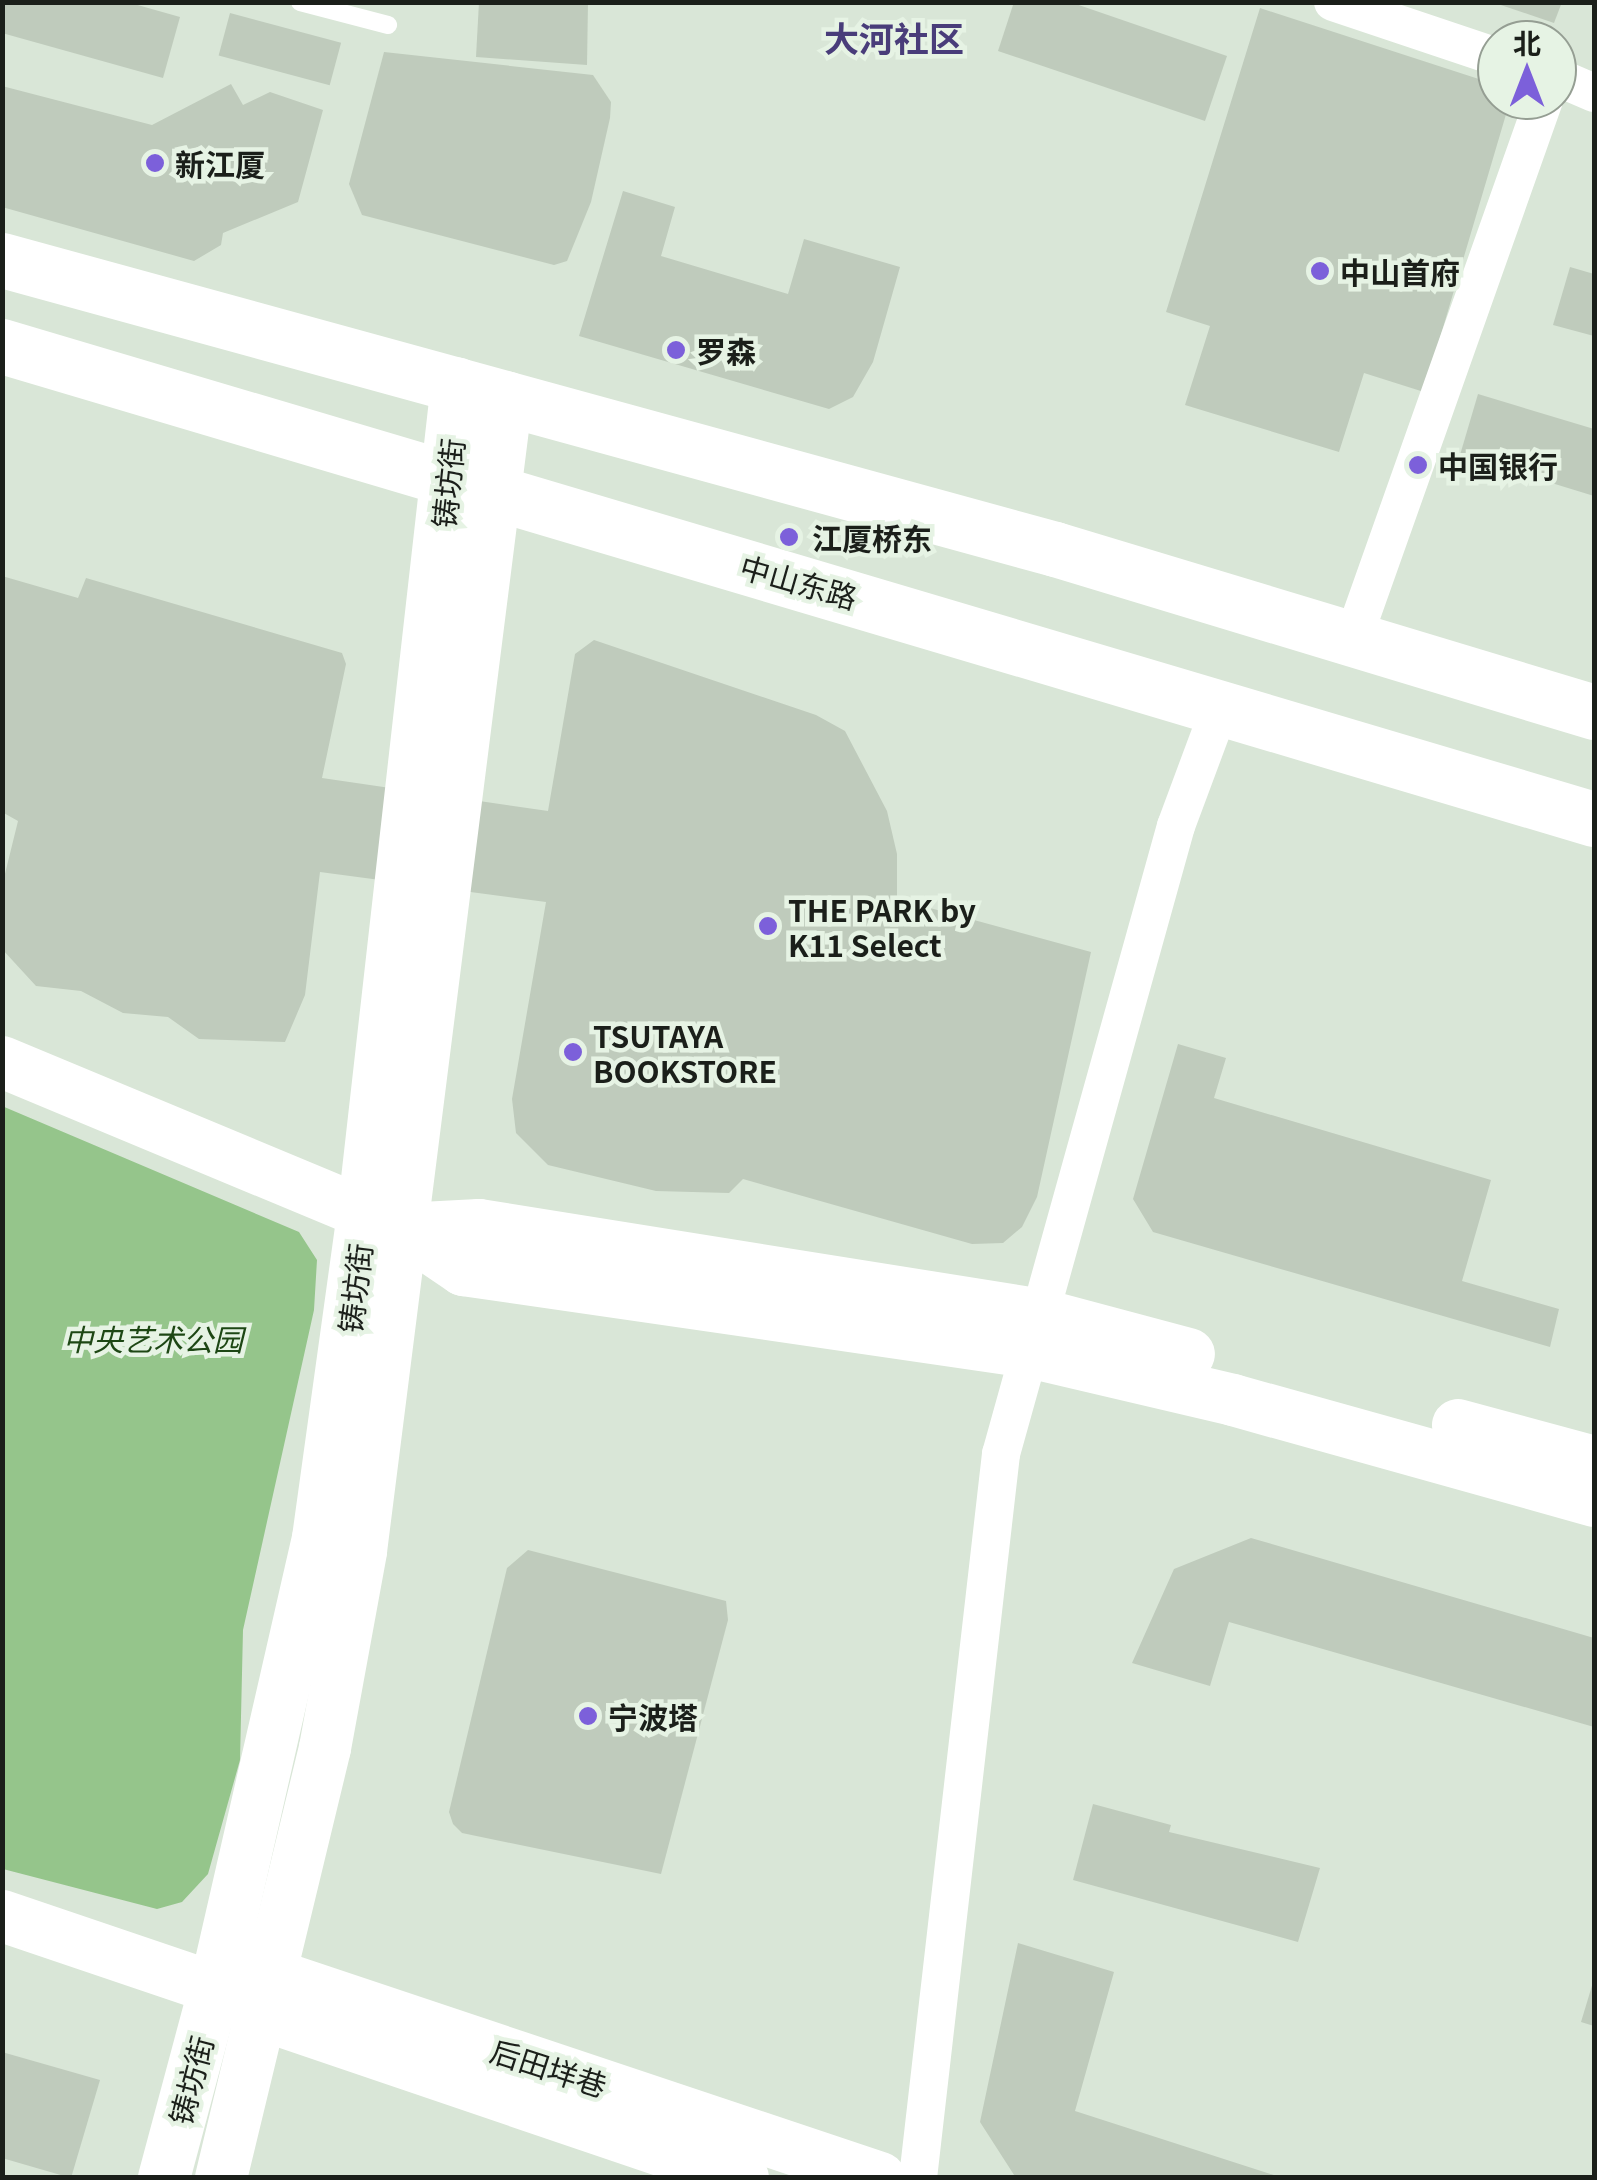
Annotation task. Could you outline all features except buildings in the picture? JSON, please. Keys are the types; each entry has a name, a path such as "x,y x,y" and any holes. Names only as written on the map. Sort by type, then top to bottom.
{"main road":[{"path":"2,260 482,390 1353,638 1594,712"},
{"name":"中山东路","path":"2,346 1594,819"}],"street":[{"path":"1333,2 1477,50"},
{"path":"1353,638 1537,120"},
{"name":"铸坊街","path":"220,2178 268,1995 325,1748 360,1551 383,1222 482,390"},
{"path":"918,2178 1000,1454 1176,826 1221,706"},
{"path":"2,1062 383,1222 480,1225 1035,1334 1594,1462"},
{"name":"铸坊街","path":"164,2178 215,1988 318,1538 383,1222"},
{"path":"1035,1334 1232,1400 1594,1500"},
{"name":"后田垟巷","path":"2,1916 215,1988 268,1995 880,2178"},
{"name":"后田垟巷","path":"268,1995 742,2178"}],"lane":[{"path":"300,2 388,25"}],"green space":[{"name":"中央艺术公园","path":"2,1106 299,1232 317,1260 314,1310 243,1630 240,1760 208,1874 182,1902 157,1909 3,1869"}],"place":[{"name":"新江厦","path":"155,163"},
{"name":"中山首府","path":"1320,271"},
{"name":"罗森","path":"676,350"},
{"name":"中国银行","path":"1418,465"},
{"name":"江厦桥东","path":"789,537"},
{"name":"THE PARK by K11 Select","path":"768,926"},
{"name":"TSUTAYA BOOKSTORE","path":"573,1052"},
{"name":"宁波塔","path":"588,1716"}],"district":[{"name":"大河社区","path":"894,37"}]}
